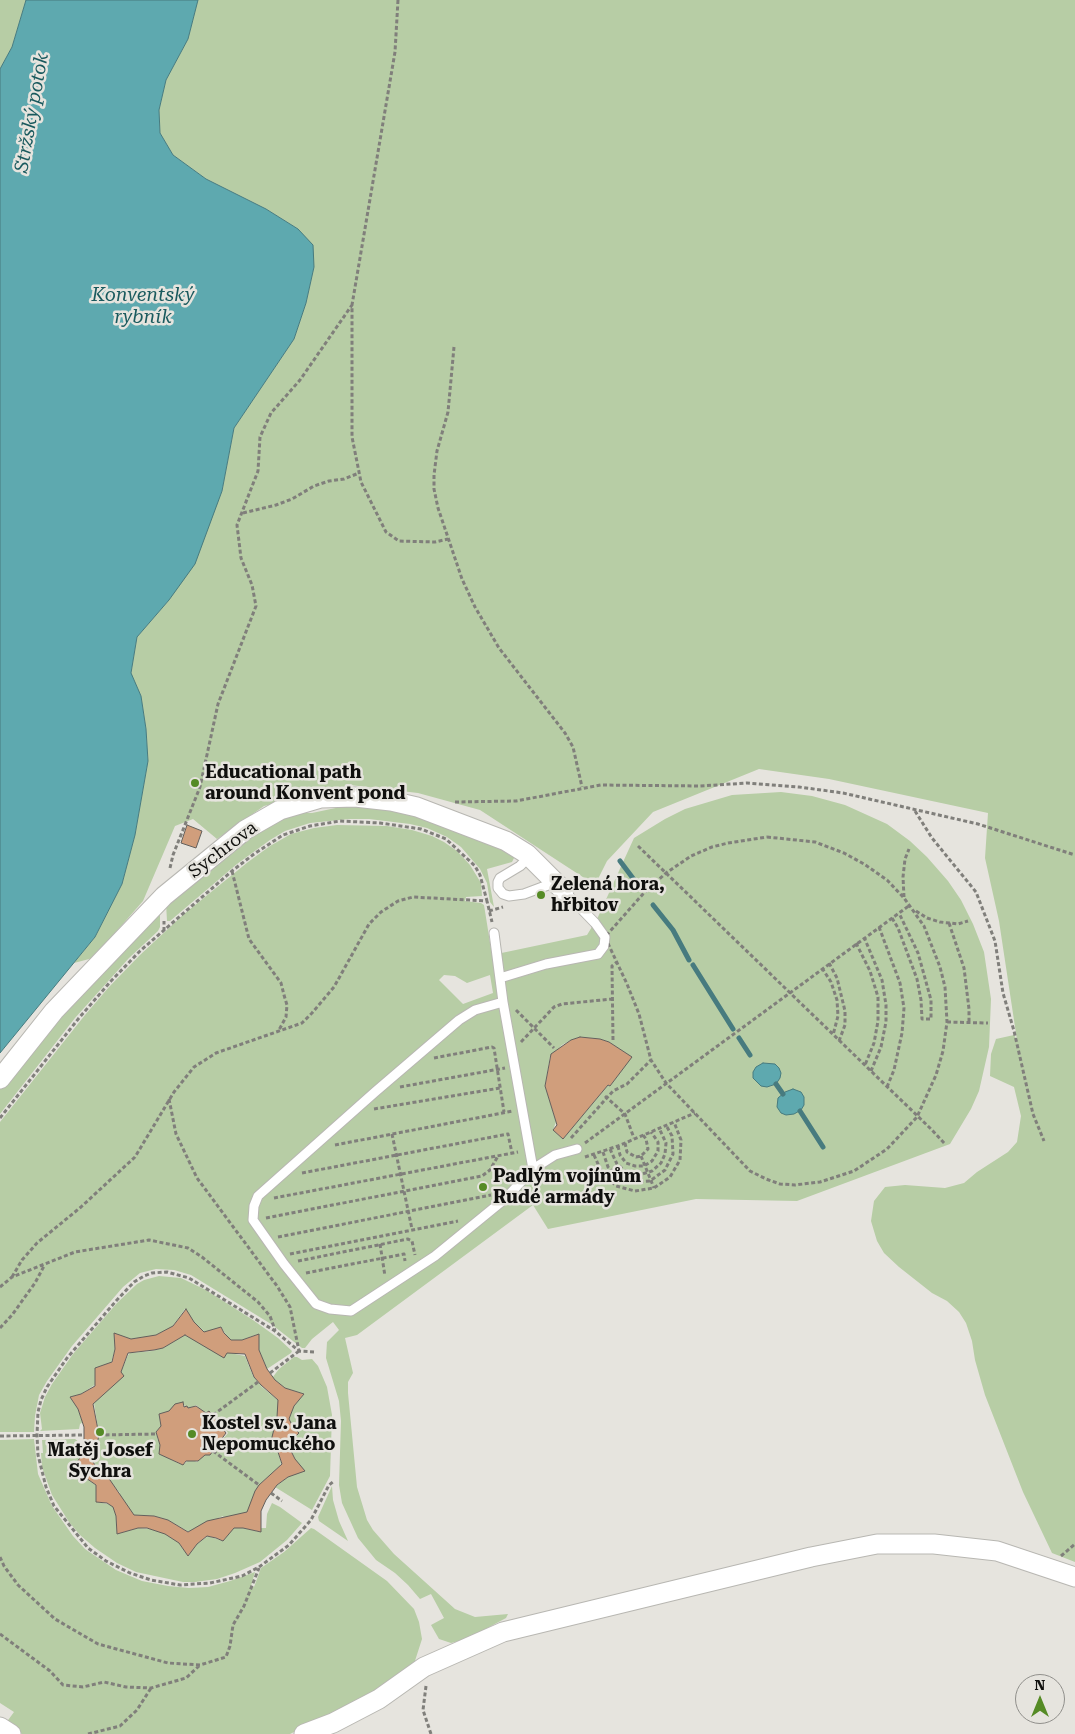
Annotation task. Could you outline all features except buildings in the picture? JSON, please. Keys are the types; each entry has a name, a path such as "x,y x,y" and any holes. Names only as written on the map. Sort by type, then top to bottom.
{"street":[{"name":"Sychrova","path":"0,1079 54,1011 164,896 245,830 280,810 321,798 355,797 391,801 417,807 506,841 526,854 558,885"},
{"path":"304,1734 333,1723 379,1699 424,1668 503,1632 801,1559 877,1544 934,1544 997,1551 1075,1577"},
{"path":"0,1727 11,1734"}],"lane":[{"path":"500,978 546,964 598,954 604,946 605,937 595,923 558,885 548,885 524,894 509,896 503,894 498,888 500,878 520,866 526,859 526,854"},
{"path":"494,933 511,1051 533,1169"},
{"path":"503,1002 475,1010 459,1020 409,1062 258,1196 254,1206 254,1220 281,1260 316,1304 330,1310 351,1311 435,1256 502,1201 533,1169 555,1155 577,1150"}],"path":[{"path":"398,0 395,52 352,305 352,437 364,489 386,532 399,541 435,542 448,539"},
{"path":"164,896 173,856 200,787 218,704 256,606 252,585 241,558 238,525 258,472 260,437 270,413 300,380 352,305"},
{"path":"454,347 448,412 437,450 434,475 434,489 438,508 462,579 475,607 499,648 565,733 573,747 582,787"},
{"path":"242,513 276,505 292,499 314,486 344,479 359,473"},
{"path":"453,802 516,800 601,785 700,786 747,783 799,787 843,793 978,824 1075,855"},
{"path":"914,810 932,838 976,892 995,941 1003,994 1014,1031 1033,1114 1044,1141"},
{"path":"0,1118 78,1018 140,951 232,871 283,835 324,823 340,822 380,823 422,830 446,839 475,866 480,875 492,922"},
{"path":"605,937 643,894 691,856 712,847 745,839 767,837 815,842 844,852 878,873 910,904 932,943 940,967 944,986 947,1022 943,1051 936,1075 917,1117 887,1149 854,1171 820,1182 795,1185 780,1184 766,1180 750,1171 666,1083 651,1060 639,1014 617,962 612,966 613,1040"},
{"path":"638,846 945,1144"},
{"path":"904,898 902,877 909,848"},
{"path":"232,871 249,938 281,983 287,1005 286,1017 279,1030"},
{"path":"12,1277 22,1260 37,1243 135,1157 169,1098 194,1068 216,1053 302,1023 334,987 369,924 381,912 398,901 413,897 487,901"},
{"path":"577,1150 910,904"},
{"path":"913,910 927,918 949,923 958,924 968,921"},
{"path":"892,918 898,928 914,970 920,992 922,1019 931,1020 931,1000 918,953 898,913"},
{"path":"949,923 964,968 970,1008 969,1022"},
{"path":"879,927 900,983 904,1008 902,1033 894,1070 887,1087"},
{"path":"864,938 882,980 886,1005 886,1022 881,1047 871,1071"},
{"path":"856,943 870,971 878,997 877,1026 874,1043 865,1065"},
{"path":"829,963 838,983 845,1012 845,1025 839,1041"},
{"path":"822,968 831,982 837,1000 838,1016 836,1030 833,1034"},
{"path":"920,992 928,990"},
{"path":"511,1051 554,1007 562,1004 612,999"},
{"path":"503,1002 517,1010 554,1048"},
{"path":"947,1022 988,1023"},
{"path":"309,1150 504,1112 494,1048 492,1046 409,1062"},
{"path":"555,1155 606,1097 620,1086 626,1084 651,1060"},
{"path":"375,1092 497,1070"},
{"path":"351,1113 500,1088"},
{"path":"606,1097 625,1114 634,1138"},
{"path":"169,1098 176,1134 197,1178 277,1286 290,1307 299,1351"},
{"path":"674,1122 681,1140 680,1160 670,1177 654,1188 635,1191 622,1188 611,1182 602,1173 594,1155 695,1113"},
{"path":"603,1152 608,1167 620,1178 635,1182 650,1180 665,1170 673,1154 672,1136 666,1125"},
{"path":"610,1149 617,1164 625,1172 647,1173 657,1168 665,1154 666,1143 659,1128"},
{"path":"618,1146 620,1155 626,1163 644,1166 652,1161 658,1150 658,1142 652,1132"},
{"path":"392,1134 412,1229"},
{"path":"279,1178 508,1134 512,1153"},
{"path":"625,1143 627,1152 636,1157 641,1156 648,1149 643,1135"},
{"path":"256,1201 529,1150"},
{"path":"254,1220 482,1176 490,1170 498,1156"},
{"path":"641,1156 654,1188"},
{"path":"266,1239 485,1195 494,1195 502,1201"},
{"path":"281,1260 412,1229 481,1218"},
{"path":"281,1260 408,1239 412,1241 418,1267"},
{"path":"0,1287 12,1277 75,1252 149,1240 188,1248 202,1257 258,1302 270,1316 275,1331"},
{"path":"380,1244 383,1258"},
{"path":"293,1276 404,1254 408,1274"},
{"path":"0,1328 35,1284 44,1265"},
{"path":"314,1352 299,1351 275,1331 212,1290 189,1278 167,1272 152,1273 144,1276 134,1282 116,1301 53,1377 41,1400 37,1435 40,1468 54,1506 88,1548 106,1561 137,1575 180,1585 210,1583 242,1576 259,1567 289,1545 311,1520 329,1485 334,1481"},
{"path":"270,1373 299,1351"},
{"path":"212,1415 258,1382"},
{"path":"99,1435 156,1434"},
{"path":"0,1436 84,1435"},
{"path":"213,1451 259,1485"},
{"path":"271,1493 282,1500"},
{"path":"0,1557 4,1566 18,1585 55,1619 98,1644 168,1663 200,1665 226,1657 230,1646 233,1625 244,1606 259,1567"},
{"path":"0,1634 50,1671 63,1685 83,1687 104,1682 150,1688 186,1678 200,1665"},
{"path":"424,1668 426,1684 423,1710 431,1734"},
{"path":"88,1734 120,1726 136,1710 150,1688"}],"green space":[{"path":"0,0 26,0 12,47 0,69"},
{"path":"198,0 1075,0 1075,1562 1052,1553 1023,1492 985,1395 966,1323 959,1312 947,1301 932,1293 884,1253 877,1241 871,1221 874,1201 885,1187 905,1185 945,1188 964,1183 977,1172 1008,1152 1017,1142 1021,1116 1014,1087 990,1076 991,1054 996,1039 1014,1035 1017,1040 999,921 985,858 988,813 829,779 759,769 653,812 607,861 595,885 480,810 418,793 350,785 264,806 217,839 193,819 175,826 143,901 93,958 74,963 95,937 122,884 135,835 148,761 141,696 131,674 137,637 169,600 222,491 234,428 294,339 306,303 314,267 298,229 266,209 206,179 173,155 160,133 159,110 166,80 188,39"},
{"path":"781,792 812,796 845,805 887,824 910,841 948,881 961,900 984,952 991,999 989,1047 979,1091 971,1109 950,1144 797,1201 696,1199 548,1229 533,1205 357,1335 345,1338 353,1373 348,1382 348,1393 357,1487 367,1520 373,1530 394,1554 455,1609 475,1617 508,1614 506,1618 467,1639 451,1643 439,1639 431,1625 444,1618 431,1594 420,1599 395,1573 376,1560 358,1538 342,1503 339,1485 341,1421 339,1401 326,1358 327,1342 339,1330 333,1322 312,1339 305,1348 302,1348 271,1324 191,1275 174,1270 156,1269 140,1273 123,1287 72,1346 47,1381 39,1395 34,1432 0,1432 0,1122 109,987 184,914 248,862 291,834 337,825 387,826 412,830 432,836 457,851 470,865 481,883 482,896 466,897 465,901 484,905 492,955 587,935 598,917 634,838 685,809 732,795","holes":["444,975 455,976 467,983 490,975 493,993 463,1004 439,980","580,1037 609,1042 631,1057 610,1086 608,1085 563,1139 553,1130 556,1122 545,1086 550,1057 562,1045"]},
{"path":"372,803 463,828 515,856 512,862 487,869 494,907 490,902 487,883 480,869 461,847 447,837 427,828 410,824 369,819 349,819 310,823 285,831 237,864 170,921 167,921 166,903 228,851 290,813 312,813"},
{"path":"160,909 160,927 158,931 129,958 75,1018 0,1114 0,1086 44,1030"},
{"path":"159,1276 181,1278 206,1290 278,1338 292,1351 291,1353 267,1369 259,1350 258,1334 242,1340 230,1341 221,1327 206,1333 194,1322 185,1309 172,1327 148,1338 131,1339 114,1334 115,1349 111,1363 95,1368 96,1384 81,1394 70,1397 78,1409 83,1422 80,1424 79,1429 40,1431 42,1429 40,1413 45,1397 73,1354 117,1303 137,1284"},
{"path":"184,1335 230,1353 245,1356 253,1376 280,1404 276,1425 274,1426 281,1462 280,1466 259,1485 248,1512 224,1518 223,1516 190,1531 168,1520 154,1516 133,1515 120,1493 94,1463 99,1435 94,1403 123,1367 130,1353 152,1351 165,1347","holes":["183,1404 189,1409 196,1405 204,1412 211,1413 228,1433 209,1455 204,1455 197,1462 190,1459 184,1464 180,1464 172,1460 172,1456 162,1442 158,1440 156,1432 161,1426 159,1414 168,1412"]},
{"path":"294,1357 302,1360 312,1359 318,1366 327,1387 332,1415 330,1476 312,1510 275,1487 288,1477 295,1459 289,1446 293,1439 293,1427 288,1420 294,1406 304,1394 285,1388 272,1378 279,1369"},
{"path":"34,1439 38,1474 52,1506 73,1536 85,1549 116,1570 142,1581 189,1588 208,1587 255,1572 251,1586 254,1587 261,1568 284,1552 311,1528 387,1581 414,1609 422,1639 413,1667 401,1678 290,1734 22,1734 6,1723 14,1712 0,1703 0,1440"},
{"path":"75,1439 84,1446 80,1458 70,1472 83,1476 97,1486 97,1502 113,1505 117,1534 138,1528 163,1532 179,1543 188,1556 197,1544 208,1536 223,1541 232,1528 243,1528 260,1532 261,1528 266,1528 267,1514 272,1503 302,1523 287,1540 260,1562 217,1579 183,1582 136,1572 117,1563 80,1535 69,1522 52,1495 42,1467 42,1440"},
{"path":"332,1486 333,1500 339,1521 348,1541 319,1521 318,1517"}],"water":[{"name":"Konventský rybník","path":"26,0 198,0 188,39 166,80 159,110 160,133 173,155 206,179 266,209 298,229 313,245 314,267 306,303 294,339 234,428 222,491 195,564 169,600 137,637 131,673 141,696 148,761 135,835 122,884 95,937 0,1053 0,69 12,47"},
{"path":"763,1063 775,1064 779,1068 781,1073 776,1084 767,1087 761,1086 753,1078 753,1072 756,1067"},
{"path":"793,1089 801,1092 804,1097 804,1105 801,1110 794,1114 786,1115 781,1113 777,1107 778,1098 785,1092"}],"waterway":[{"path":"620,861 635,881"},
{"path":"653,905 673,930 689,960"},
{"path":"693,965 733,1029"},
{"path":"739,1038 750,1055"},
{"path":"776,1084 783,1094"},
{"path":"800,1111 823,1147"}],"place":[{"name":"Educational path around Konvent pond","path":"195,783"},
{"name":"Zelená hora, hřbitov","path":"541,895"},
{"name":"Padlým vojínům Rudé armády","path":"483,1187"},
{"name":"Matěj Josef Sychra","path":"100,1432"},
{"name":"Kostel sv. Jana Nepomuckého","path":"192,1434"}],"water label":[{"name":"Stržský potok","path":"32,113"}]}
